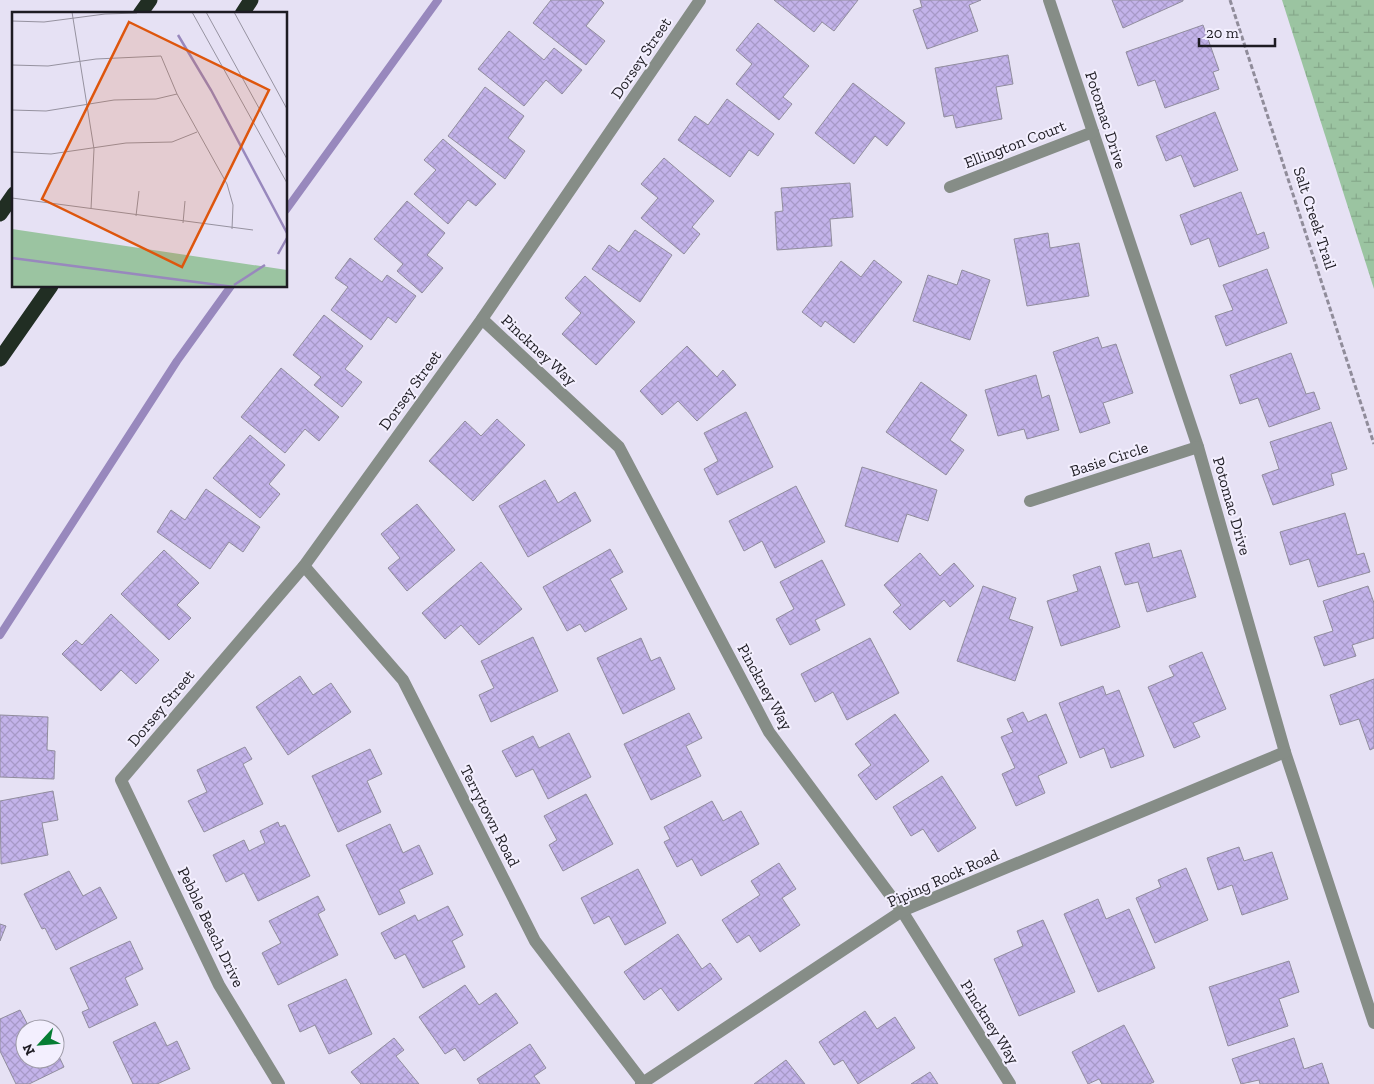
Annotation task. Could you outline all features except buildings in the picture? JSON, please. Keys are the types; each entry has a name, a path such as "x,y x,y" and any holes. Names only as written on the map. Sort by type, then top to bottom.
{"highway":[{"path":"141,12 150,0"},
{"path":"243,12 251,0"},
{"path":"0,214 12,197"},
{"path":"0,359 50,288"}],"street":[{"name":"Dorsey Street","path":"121,780 304,566 482,319 700,0"},
{"name":"Potomac Drive","path":"1048,0 1198,447 1286,752 1374,1023"},
{"name":"Ellington Court","path":"950,187 1092,132"},
{"name":"Pinckney Way","path":"482,319 619,447 769,732 902,911 1010,1084"},
{"name":"Basie Circle","path":"1030,501 1198,447"},
{"name":"Terrytown Road","path":"304,566 403,680 535,941 643,1083"},
{"name":"Piping Rock Road","path":"643,1083 902,911 1286,752"},
{"name":"Pebble Beach Drive","path":"121,780 219,985 279,1084"}],"path":[{"name":"Salt Creek Trail","path":"1230,0 1374,444"}],"green space":[{"path":"1282,0 1374,0 1374,289"}],"waterway":[{"path":"288,207 438,0"},
{"path":"0,635 177,361 230,288"}]}
